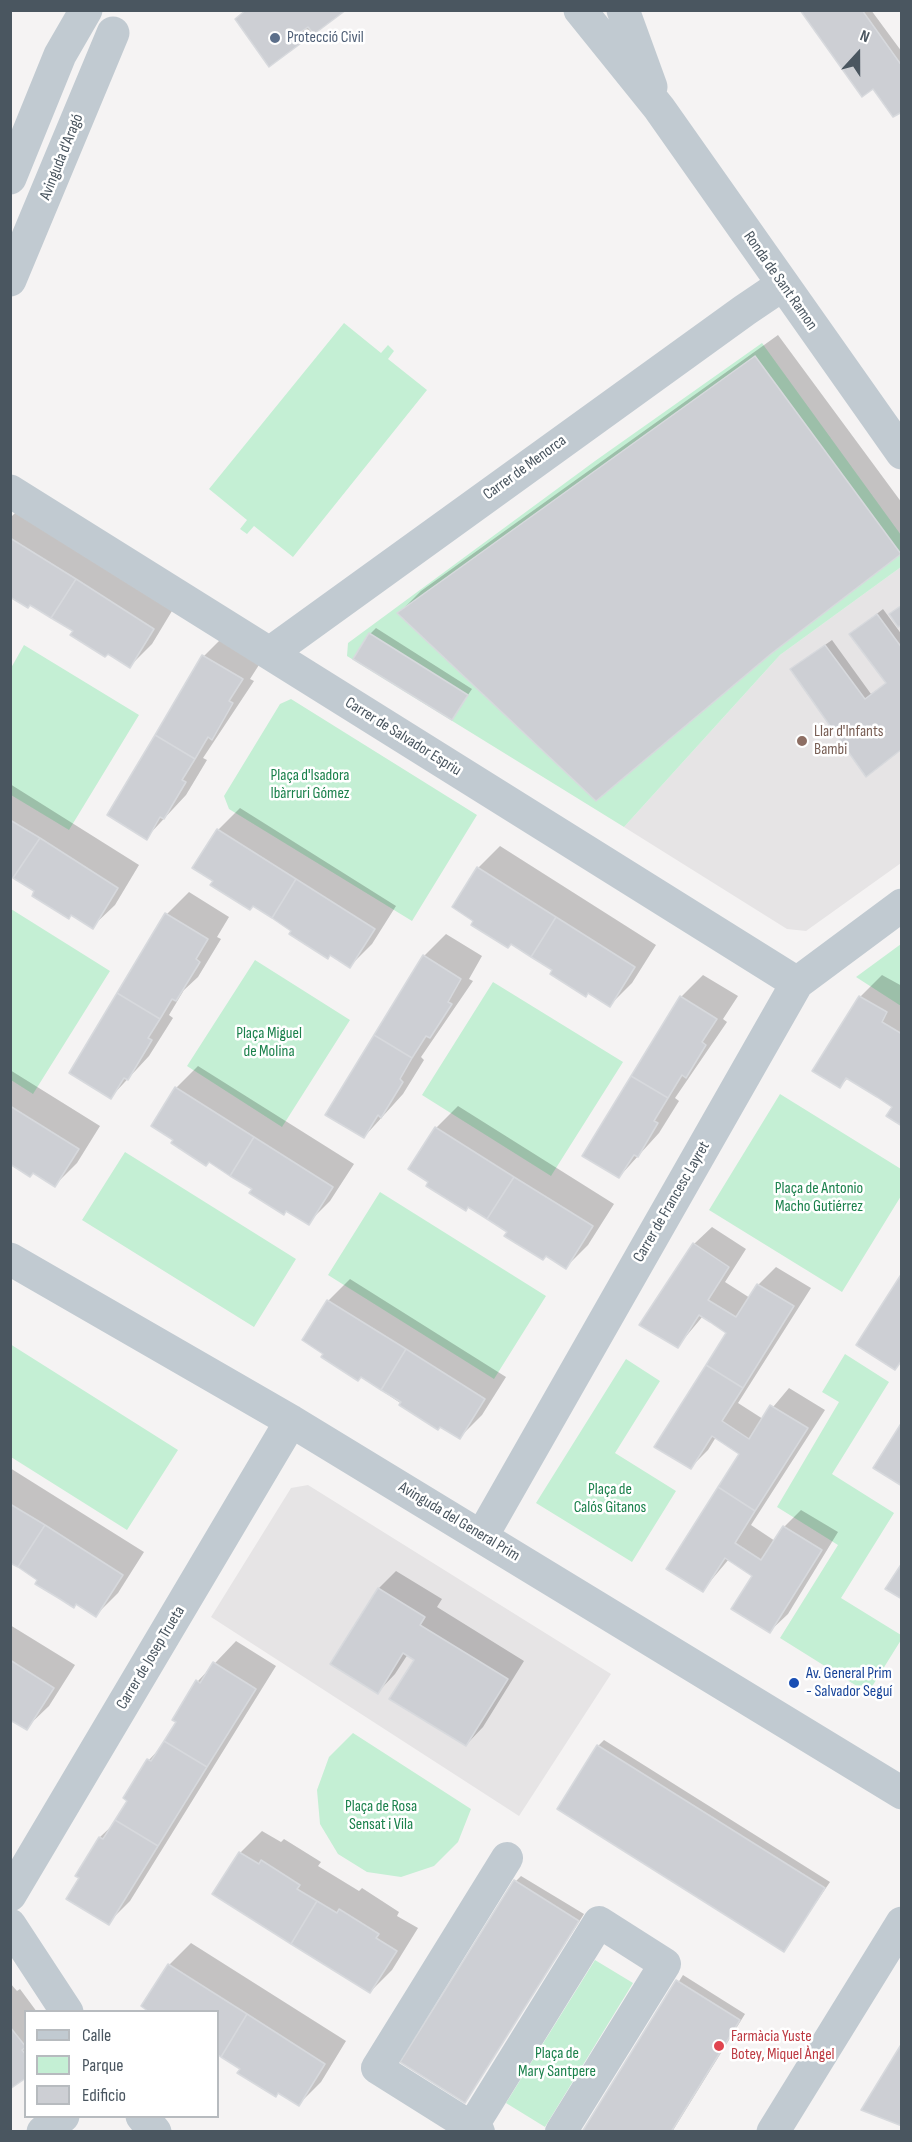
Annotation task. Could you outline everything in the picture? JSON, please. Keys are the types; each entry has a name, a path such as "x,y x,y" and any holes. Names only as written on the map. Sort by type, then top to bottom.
{"street":[{"path":"10,178 60,55 86,10"},
{"name":"Ronda de Sant Ramon","path":"579,10 659,108 902,453"},
{"name":"Ronda de Sant Ramon","path":"623,10 659,108"},
{"name":"Avinguda d'Aragó","path":"10,230 74,75 120,22"},
{"name":"Avinguda d'Aragó","path":"10,280 120,22"},
{"name":"Carrer de Menorca","path":"270,654 744,310 782,285"},
{"name":"Carrer de Salvador Espriu","path":"10,490 797,983"},
{"name":"Carrer de Francesc Layret","path":"482,1536 797,983 902,905"},
{"name":"Avinguda del General Prim","path":"10,1259 291,1421 902,1793"},
{"name":"Carrer de Josep Trueta","path":"10,1895 291,1421"},
{"path":"507,1858 377,2068 476,2129 599,1922 665,1964 561,2132"},
{"path":"774,2132 902,1923"},
{"path":"10,1925 66,2010"},
{"path":"43,2132 60,2118"},
{"path":"144,2118 155,2132"}],"shaded area":[{"name":"Llar d'Infants Bambi","path":"901,567 901,863 806,931 787,929 624,827 780,655"},
{"path":"308,1485 611,1674 519,1816 211,1617 291,1488"}],"green space":[{"path":"344,323 381,353 388,345 394,351 388,359 427,390 293,557 254,526 247,534 240,529 247,520 209,489"},
{"path":"762,343 901,535 901,567 780,655 624,827 347,656 348,643 595,461"},
{"path":"24,645 139,715 69,830 11,795 11,668"},
{"name":"Plaça d'Isadora Ibàrruri Gómez","path":"291,699 477,815 412,921 229,809 224,796 280,704"},
{"path":"11,909 110,971 33,1094 11,1080"},
{"path":"901,944 901,1006 856,977"},
{"name":"Plaça Miguel de Molina","path":"255,960 350,1020 282,1127 187,1066"},
{"path":"493,982 623,1062 551,1176 422,1095"},
{"name":"Plaça de Antonio Macho Gutiérrez","path":"780,1094 901,1169 901,1196 842,1292 709,1210"},
{"path":"125,1152 296,1259 254,1327 82,1220"},
{"path":"380,1192 546,1296 494,1379 328,1275"},
{"path":"10,1344 178,1450 127,1530 11,1457"},
{"path":"845,1354 889,1382 832,1474 894,1513 841,1598 901,1635 901,1640 868,1693 780,1638 838,1545 777,1507 839,1402 822,1392"},
{"name":"Plaça de Calós Gitanos","path":"626,1359 660,1381 615,1453 676,1491 632,1562 536,1503"},
{"name":"Plaça de Rosa Sensat i Vila","path":"353,1733 471,1809 458,1842 434,1866 401,1877 367,1872 338,1854 320,1824 317,1790 329,1757"},
{"name":"Plaça de Mary Santpere","path":"595,1960 633,1983 545,2127 506,2103"}],"building":[{"name":"Protecció Civil","path":"246,10 346,10 314,34 308,27 299,33 304,41 269,67 235,19"},
{"path":"800,10 862,10 902,66 902,112 893,117 873,89 862,97"},
{"path":"755,356 901,554 772,653 596,801 397,613"},
{"path":"10,538 76,579 51,618 30,605 28,608 10,597"},
{"path":"76,579 154,629 130,668 108,654 105,657 70,635 73,631 51,618"},
{"path":"902,605 902,625 898,627 889,614"},
{"path":"877,614 902,648 902,749 866,777 790,669 825,645 865,699 886,683 849,634"},
{"path":"369,633 468,695 452,720 353,659"},
{"path":"202,655 243,679 229,701 233,703 212,740 208,737 195,759 155,735"},
{"path":"155,735 195,759 182,780 186,782 164,819 160,817 147,840 107,815"},
{"path":"10,820 40,838 13,878 10,876"},
{"path":"217,829 296,879 272,918 253,906 250,910 210,885 213,881 192,868"},
{"path":"40,838 118,888 93,929 71,915 69,919 32,896 34,891 13,878"},
{"path":"477,867 556,917 531,957 511,944 508,948 471,925 473,921 452,907"},
{"path":"296,879 375,929 350,968 330,955 328,959 289,934 291,931 272,918"},
{"path":"165,913 208,939 196,959 200,962 176,1001 172,999 160,1019 117,993"},
{"path":"556,917 635,967 610,1007 588,993 586,997 550,974 552,970 531,957"},
{"path":"423,955 461,979 448,1002 452,1004 430,1038 426,1036 412,1058 374,1035"},
{"path":"117,993 160,1019 148,1038 152,1040 128,1080 124,1078 111,1099 69,1073"},
{"path":"680,996 717,1019 702,1042 706,1045 686,1078 682,1075 668,1098 631,1076"},
{"path":"859,996 887,1012 882,1022 902,1034 902,1126 886,1116 892,1107 846,1078 840,1088 812,1071"},
{"path":"374,1035 412,1058 400,1079 403,1082 381,1118 378,1115 364,1138 325,1115"},
{"path":"631,1076 668,1098 654,1121 658,1123 638,1157 634,1155 619,1178 582,1156"},
{"path":"175,1087 254,1137 230,1176 209,1162 206,1166 171,1143 173,1140 151,1126"},
{"path":"10,1106 79,1149 55,1187 33,1173 30,1177 10,1164"},
{"path":"435,1127 514,1177 487,1219 468,1207 466,1211 426,1186 428,1182 408,1169"},
{"path":"254,1137 333,1187 309,1225 286,1211 284,1215 249,1193 252,1189 230,1176"},
{"path":"514,1177 593,1226 566,1269 546,1256 543,1260 504,1236 507,1232 487,1219"},
{"path":"693,1243 729,1267 708,1300 736,1317 757,1284 794,1306 743,1388 706,1365 726,1333 699,1315 678,1348 639,1325"},
{"path":"902,1273 902,1360 895,1370 856,1345"},
{"path":"327,1300 406,1349 381,1390 361,1377 358,1381 321,1357 323,1354 302,1340"},
{"path":"406,1349 485,1399 460,1439 440,1427 438,1430 399,1405 401,1402 381,1390"},
{"path":"706,1365 743,1388 722,1421 749,1439 770,1405 808,1428 755,1511 718,1487 739,1454 712,1436 691,1469 654,1447"},
{"path":"902,1422 902,1486 873,1468"},
{"path":"718,1487 755,1511 735,1543 761,1560 783,1526 822,1550 770,1633 731,1609 752,1576 725,1558 703,1592 666,1569"},
{"path":"10,1504 45,1525 18,1567 10,1563"},
{"path":"45,1525 123,1575 96,1617 76,1604 74,1608 35,1584 37,1580 18,1567"},
{"path":"902,1563 902,1599 885,1589"},
{"path":"378,1588 425,1617 420,1625 508,1679 466,1746 389,1699 414,1660 403,1653 378,1694 330,1664"},
{"path":"10,1660 54,1688 27,1730 10,1720"},
{"path":"213,1662 256,1689 207,1767 164,1741 176,1722 172,1720 196,1680 200,1683"},
{"path":"164,1741 207,1767 158,1846 115,1820 127,1801 123,1798 147,1759 151,1761"},
{"path":"597,1745 825,1888 784,1952 557,1809"},
{"path":"115,1820 158,1846 109,1925 66,1899 79,1878 75,1876 99,1837 103,1839"},
{"path":"239,1852 259,1864 261,1860 300,1885 297,1889 317,1901 291,1944 212,1894"},
{"path":"514,1880 579,1921 465,2103 400,2062"},
{"path":"317,1901 337,1913 339,1909 379,1934 376,1938 397,1951 370,1993 291,1944"},
{"path":"168,1964 247,2014 221,2057 219,2056 219,2010 146,2010 141,2006"},
{"path":"676,1980 740,2020 671,2132 582,2132"},
{"path":"247,2014 325,2064 299,2106 278,2093 276,2097 237,2073 240,2069 221,2057"},
{"path":"10,2027 24,2044 22,2050 24,2052 24,2079 10,2089"},
{"path":"902,2043 902,2126 861,2110"}],"place":[{"name":"Protecció Civil","path":"275,38"},
{"name":"Llar d'Infants Bambi","path":"802,741"},
{"name":"Av. General Prim - Salvador Seguí","path":"794,1683"},
{"name":"Farmàcia Yuste Botey, Miquel Àngel","path":"719,2046"}]}
